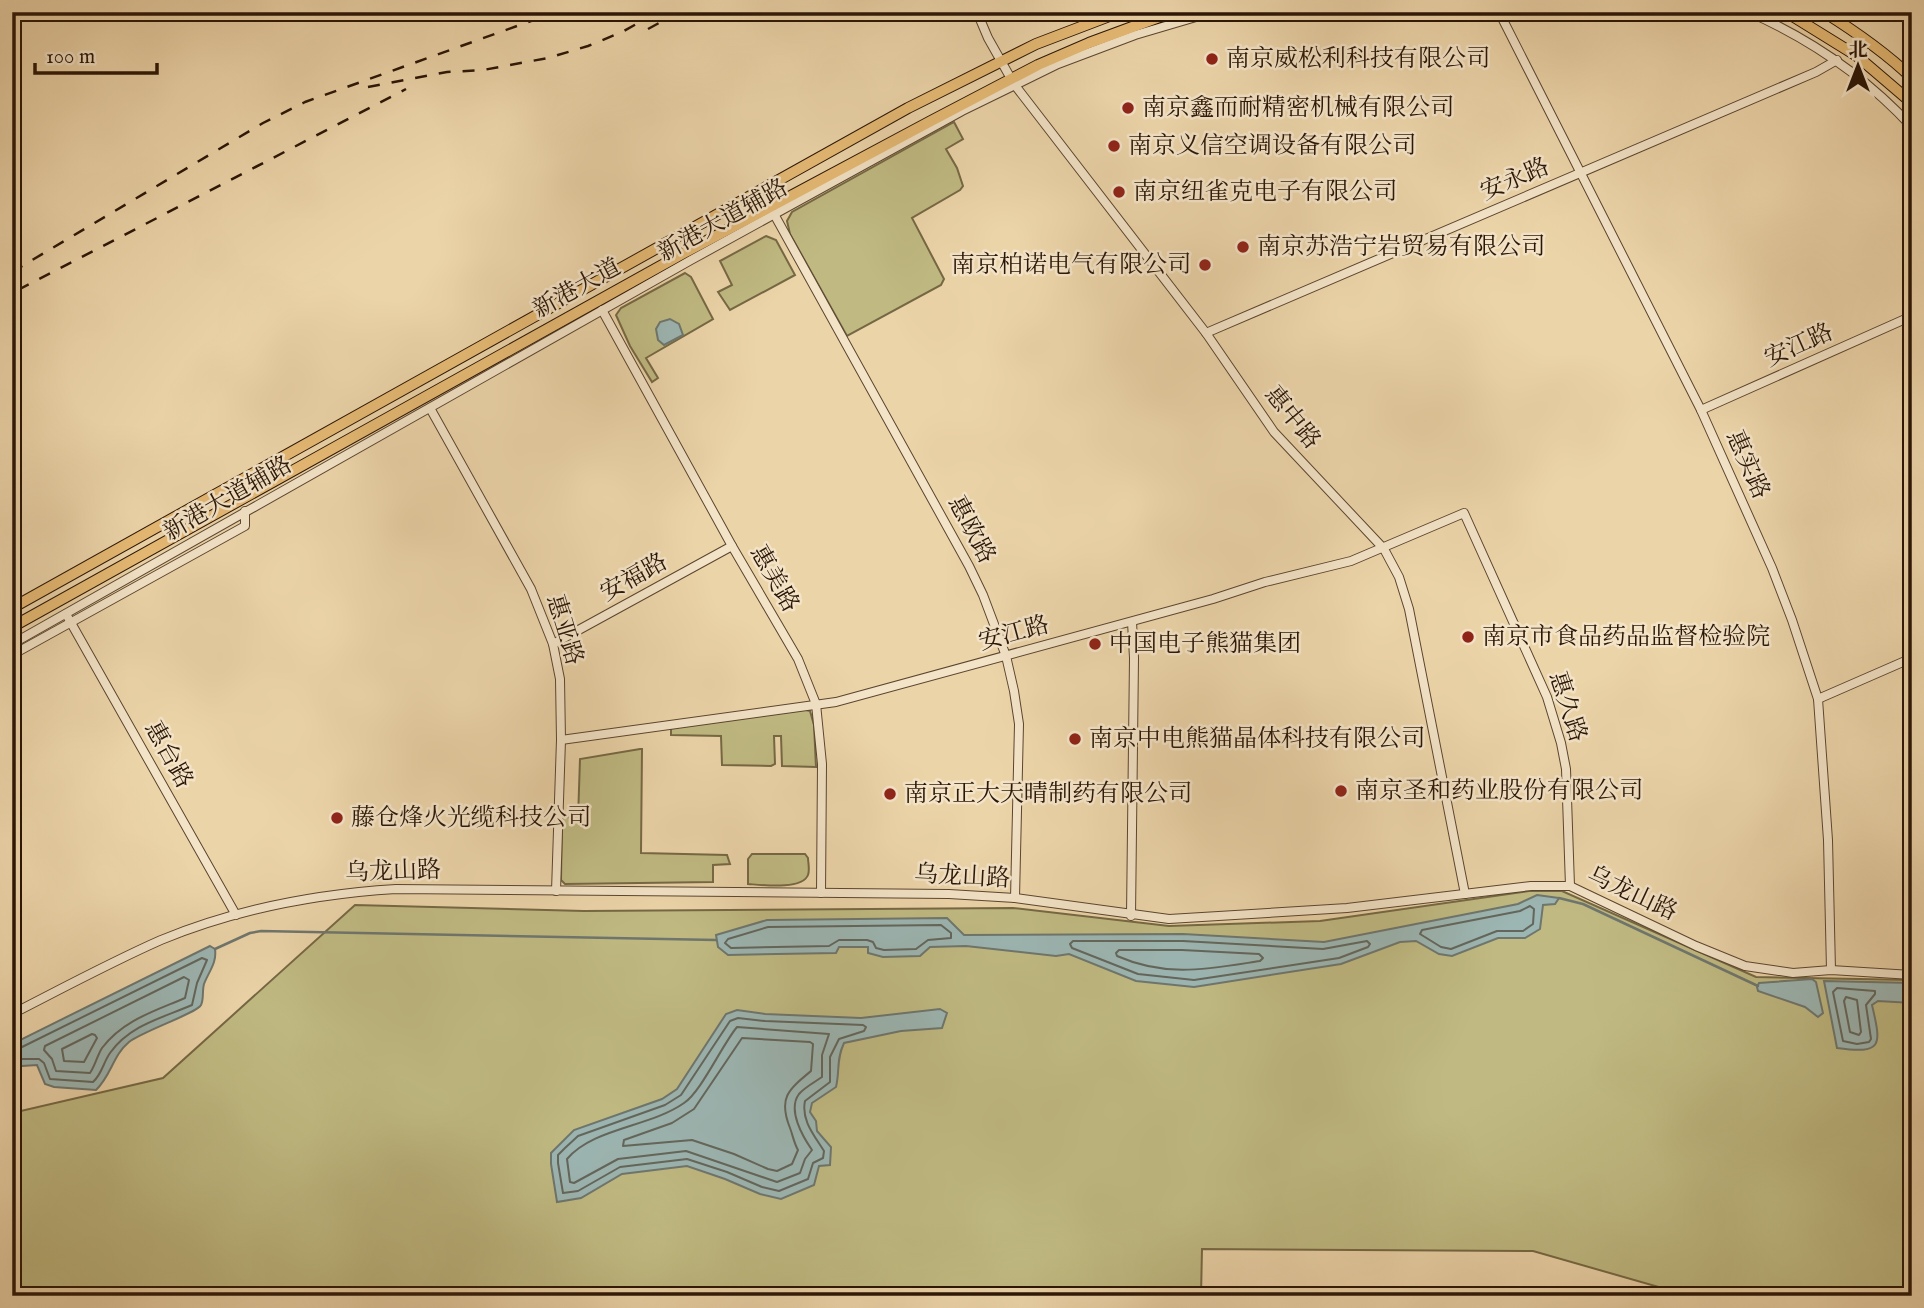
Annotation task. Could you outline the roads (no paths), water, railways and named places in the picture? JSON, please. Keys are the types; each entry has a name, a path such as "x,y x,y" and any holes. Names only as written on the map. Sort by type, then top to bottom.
{"main road":[{"name":"新港大道","path":"12,608 908,108 1035,44 1120,12"},
{"name":"新港大道","path":"12,626 684,253 1089,43 1173,12"},
{"path":"1786,12 1857,56 1912,103"},
{"path":"1824,12 1860,34 1912,78"}],"street":[{"name":"惠中路","path":"977,12 1012,82 1206,333 1274,432 1384,549 1399,577 1409,609 1465,894"},
{"name":"新港大道辅路","path":"12,644 602,310 1012,82 1135,35 1213,12"},
{"name":"惠实路","path":"1499,12 1701,410 1772,568 1792,620 1818,699 1828,840 1831,970"},
{"path":"1749,12 1788,29 1837,60 1890,104 1912,127"},
{"name":"安永路","path":"1206,333 1816,72 1837,60"},
{"name":"惠欧路","path":"774,214 970,566 984,595 1006,656 1019,724 1016,898"},
{"name":"惠美路","path":"602,310 732,546 798,659 816,704 822,765 821,893"},
{"name":"安江路","path":"1701,410 1912,316"},
{"name":"惠亚路","path":"430,408 531,589 553,645 560,679 561,740 556,891"},
{"path":"12,656 244,526 245,511"},
{"name":"安江路","path":"561,740 836,702 1132,622 1265,582 1351,561 1464,513"},
{"name":"惠久路","path":"1464,513 1547,697 1561,743 1566,769 1570,886"},
{"name":"安福路","path":"553,645 732,546"},
{"name":"惠台路","path":"66,614 236,915"},
{"path":"1131,916 1134,658 1132,622"},
{"path":"1818,699 1912,658"},
{"name":"乌龙山路","path":"12,1014 162,940 236,915 339,892 396,889 949,894 1016,898 1131,916 1169,919 1348,908 1531,886 1570,886 1745,966 1793,973 1831,970 1912,975"}],"water":[{"path":"670,319 679,324 683,335 664,345 658,340 656,329 660,322"},
{"path":"1537,895 1559,898 1555,904 1543,905 1540,929 1525,938 1498,938 1452,956 1439,954 1416,941 1400,942 1341,964 1194,987 1136,981 1069,954 1056,956 966,946 930,947 920,956 883,957 868,953 868,947 839,947 836,953 728,955 718,947 716,935 767,920 947,918 964,935 1183,934 1324,942 1518,904"},
{"path":"210,946 215,949 215,959 204,984 201,1005 129,1042 96,1090 45,1084 37,1065 12,1070 12,1044"},
{"path":"1812,979 1816,982 1823,1013 1818,1017 1805,1007 1758,991 1757,987 1759,983"},
{"path":"1824,981 1912,983 1912,1003 1878,1001 1872,1005 1877,1030 1875,1044 1863,1050 1837,1048"},
{"path":"940,1009 947,1013 942,1028 901,1031 844,1043 836,1087 812,1103 810,1112 816,1121 817,1131 831,1147 830,1165 819,1166 814,1185 781,1199 760,1194 687,1166 622,1174 581,1198 557,1202 551,1153 574,1130 662,1099 677,1089 726,1014 737,1010 765,1014 861,1018"}],"waterway":[{"path":"1559,898 1583,904 1758,986"},
{"path":"215,949 250,933 261,931 716,940"}],"railway":[{"path":"12,272 263,123 305,102 556,12"},
{"path":"368,87 447,72 483,70 548,58 622,32 658,12"},
{"path":"648,29 679,12"},
{"path":"18,290 406,89"}],"place":[{"name":"南京威松利科技有限公司","path":"1212,59"},
{"name":"南京鑫而耐精密机械有限公司","path":"1128,108"},
{"name":"南京义信空调设备有限公司","path":"1114,146"},
{"name":"南京纽雀克电子有限公司","path":"1119,192"},
{"name":"南京苏浩宁岩贸易有限公司","path":"1243,247"},
{"name":"南京柏诺电气有限公司","path":"1205,265"},
{"name":"南京市食品药品监督检验院","path":"1468,637"},
{"name":"中国电子熊猫集团","path":"1095,644"},
{"name":"南京中电熊猫晶体科技有限公司","path":"1075,739"},
{"name":"南京圣和药业股份有限公司","path":"1341,791"},
{"name":"南京正大天晴制药有限公司","path":"890,794"},
{"name":"藤仓烽火光缆科技公司","path":"337,818"}]}
